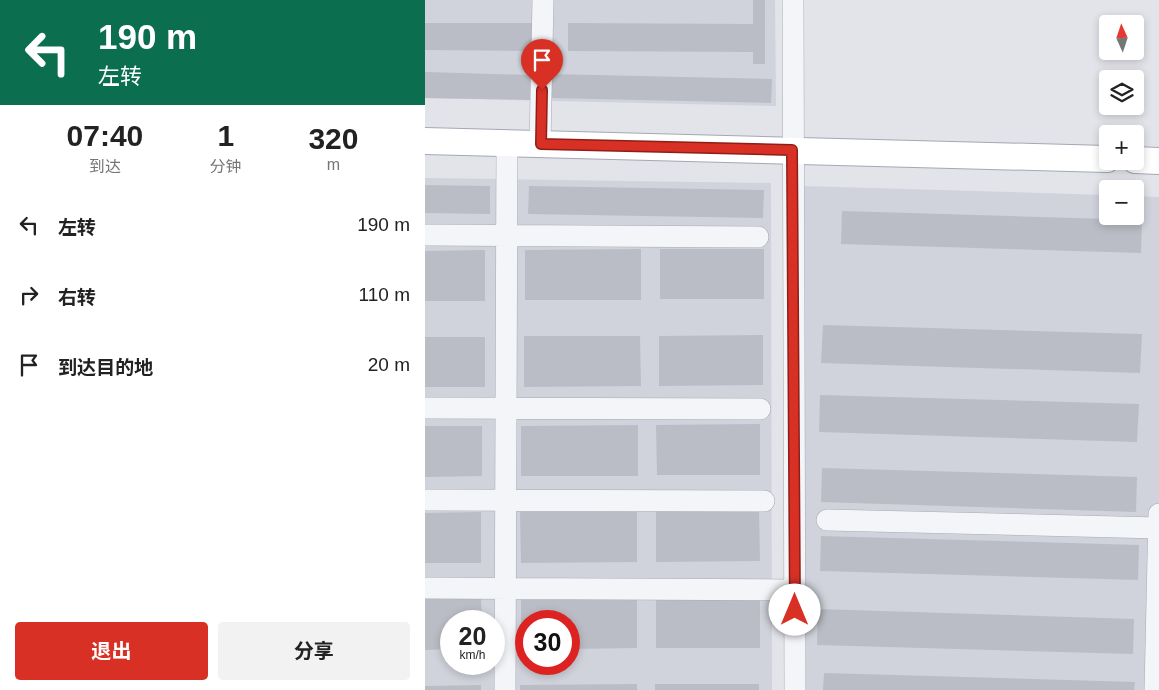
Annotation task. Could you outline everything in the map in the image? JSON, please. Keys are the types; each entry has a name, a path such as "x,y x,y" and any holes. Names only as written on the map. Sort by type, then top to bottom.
{"main road":[{"path":"425,141 1099,159"},
{"path":"1144,160 1159,161"}],"street":[{"path":"541,144 543,0"},
{"path":"793,0 795,690"},
{"path":"505,690 507,143"},
{"path":"425,235 758,237"},
{"path":"425,408 759,409"},
{"path":"425,500 764,501"},
{"path":"1155,690 1159,514"},
{"path":"827,520 1159,528"},
{"path":"425,588 795,590"}],"shaded area":[{"path":"425,0 775,0 776,106 425,98"},
{"path":"425,178 771,183 772,690 425,690"},
{"path":"802,186 1099,195 1099,225 1144,225 1144,196 1159,197 1159,690 806,690"}],"building":[{"path":"753,0 765,0 765,64 753,64 753,52 568,51 568,23 753,24"},
{"path":"425,23 532,23 532,51 425,50"},
{"path":"425,72 530,75 530,100 425,98"},
{"path":"549,74 772,79 771,103 549,98"},
{"path":"425,185 490,186 490,214 425,213"},
{"path":"529,186 764,190 763,218 528,214"},
{"path":"842,211 1099,219 1099,225 1142,225 1141,253 841,244"},
{"path":"641,249 641,300 525,300 525,250"},
{"path":"660,249 764,249 764,299 660,299"},
{"path":"485,250 485,301 425,301 425,251"},
{"path":"823,325 1142,334 1140,373 821,363"},
{"path":"763,335 763,385 659,386 659,336"},
{"path":"524,336 640,336 641,386 524,387"},
{"path":"425,337 485,337 485,387 425,387"},
{"path":"820,395 1139,404 1137,442 819,432"},
{"path":"760,424 760,475 657,475 656,425"},
{"path":"638,425 638,476 521,476 521,426"},
{"path":"425,426 482,426 482,476 425,477"},
{"path":"822,468 1137,477 1136,512 821,502"},
{"path":"656,511 759,511 760,561 656,562"},
{"path":"481,512 481,563 425,563 425,513"},
{"path":"520,512 637,512 637,562 521,563"},
{"path":"821,536 1139,545 1138,580 820,571"},
{"path":"760,597 760,648 656,648 656,598"},
{"path":"637,598 637,648 580,649 580,610 521,610 521,599"},
{"path":"425,599 481,599 482,610 440,610 440,649 425,650"},
{"path":"818,609 1134,619 1133,654 817,645"},
{"path":"824,673 1135,682 1134,690 823,690"},
{"path":"637,684 637,690 520,690 520,685"},
{"path":"655,684 759,684 759,690 655,690"},
{"path":"481,685 481,690 425,690 425,686"}],"route":[{"path":"542,90 541,144 792,150 795,610"}]}
